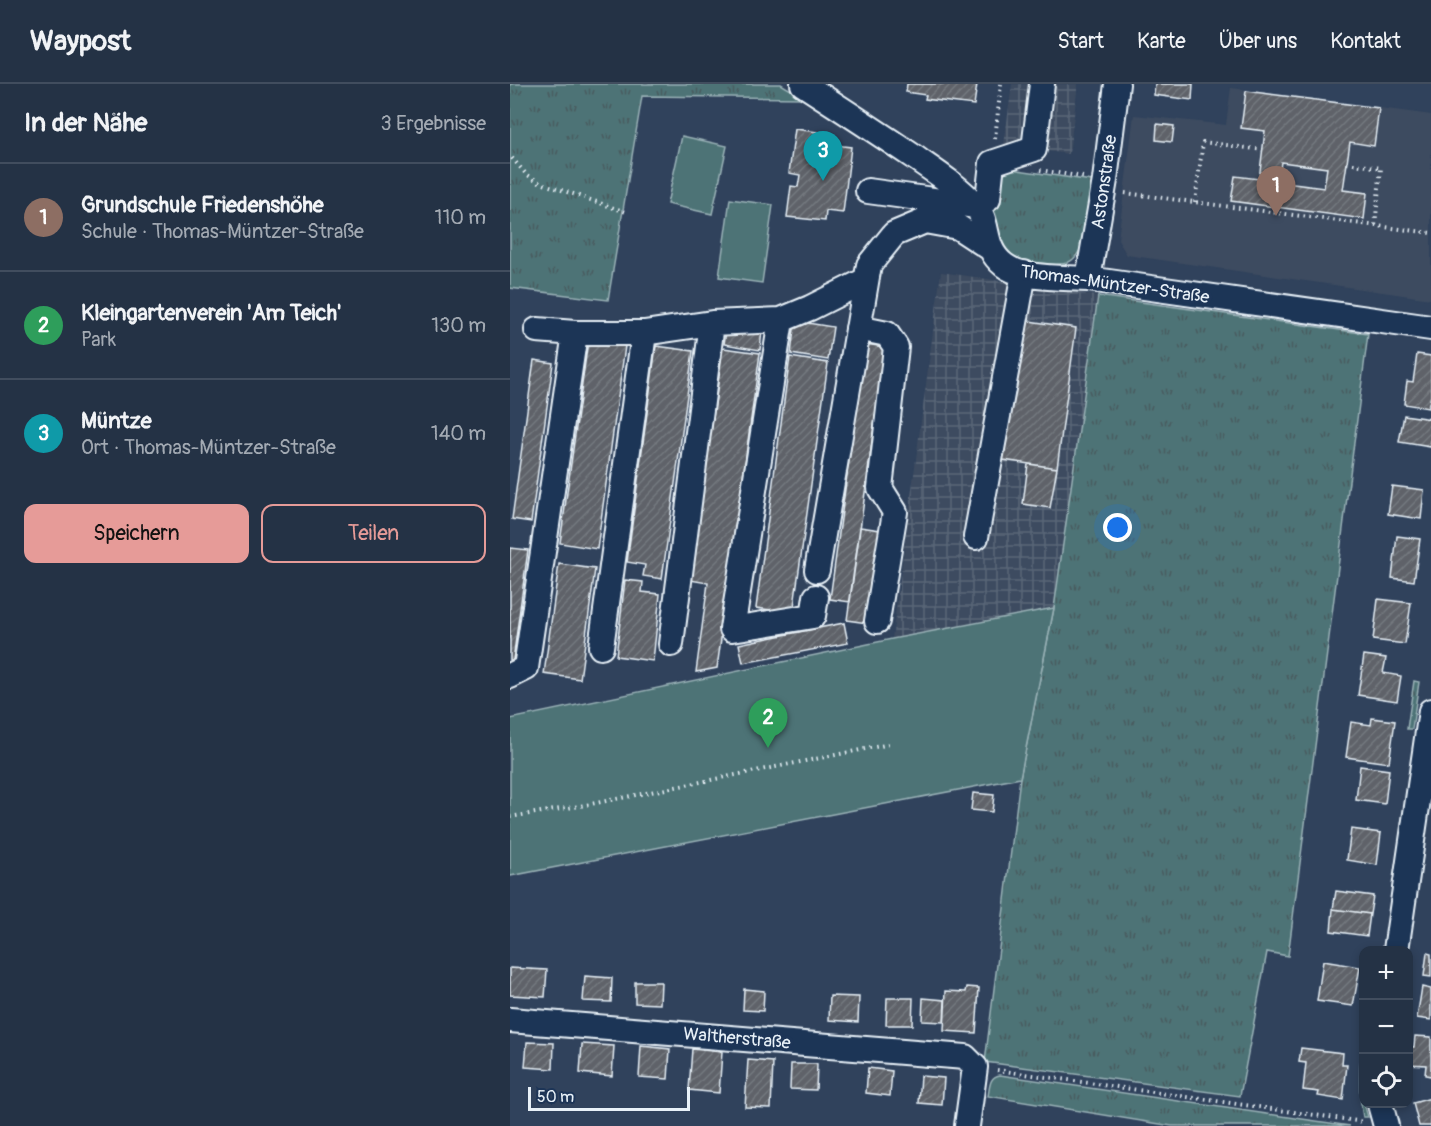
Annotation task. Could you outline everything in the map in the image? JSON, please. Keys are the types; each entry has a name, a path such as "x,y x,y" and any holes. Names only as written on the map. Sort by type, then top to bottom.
{"street":[{"path":"803,84 930,168 976,206 981,214 990,248"},
{"path":"868,191 976,206 988,199 992,163 1034,149 1042,84"},
{"name":"Astonstraße","path":"1088,279 1114,186 1117,84"},
{"name":"Thomas-Müntzer-Straße","path":"817,570 869,265 894,234 925,221 958,227 990,248 1004,266 1024,273 1088,279 1431,328"},
{"path":"976,537 1024,273"},
{"path":"537,330 575,333 644,333 712,323 781,320 866,280"},
{"path":"781,320 732,629 813,616 816,597"},
{"path":"671,644 712,323"},
{"path":"858,328 887,334 896,347 880,488 895,512 877,621"},
{"path":"510,676 526,668 575,333"},
{"path":"601,647 644,333"},
{"path":"1397,946 1431,711"},
{"name":"Waltherstraße","path":"510,1020 970,1062"},
{"path":"967,1126 970,1062"}],"path":[{"path":"992,163 1001,84"},
{"path":"1195,202 1203,142 1263,150"},
{"path":"511,157 526,174 541,183 626,212"},
{"path":"1347,163 1381,168 1375,226"},
{"path":"1037,170 1195,202 1431,233"},
{"path":"510,817 586,805 890,744"},
{"path":"970,1062 1384,1118"}],"shaded area":[{"path":"1012,84 1078,84 1069,154 1004,145"},
{"path":"1231,88 1431,115 1431,299 1127,255 1118,240 1134,115 1226,125"},
{"path":"941,272 1098,296 1054,608 892,639"}],"green space":[{"path":"510,84 781,84 804,98 642,96 608,300 510,288"},
{"path":"682,136 727,146 712,214 667,204"},
{"path":"998,167 1092,181 1087,227 1075,258 1067,263 1053,264 1025,261 1002,254 990,226"},
{"path":"730,199 773,205 762,283 719,277"},
{"path":"1098,296 1368,334 1288,956 1267,952 1240,1096 985,1062 1020,778 1054,608"},
{"path":"1054,608 1020,778 510,876 510,719 892,639"},
{"path":"1414,681 1419,682 1412,729 1407,729"},
{"path":"1000,1075 1350,1126 1172,1126 988,1096 992,1080"},
{"path":"1362,1108 1365,1108 1368,1117 1363,1117"}],"building":[{"path":"907,84 977,84 974,105 925,99 926,95 906,92"},
{"path":"1155,84 1193,84 1192,100 1154,95"},
{"path":"1246,91 1379,108 1374,146 1350,142 1343,190 1367,193 1364,219 1231,201 1235,176 1259,179 1265,131 1241,128","holes":["1281,162 1327,168 1324,188 1278,182"]},
{"path":"1157,124 1174,126 1172,142 1156,140"},
{"path":"795,129 817,132 816,143 851,147 843,213 826,211 825,221 787,217 791,186 798,187 800,175 789,173"},
{"path":"1022,320 1076,328 1057,468 1003,460"},
{"path":"795,321 833,327 828,360 791,354"},
{"path":"727,325 762,330 760,350 724,344"},
{"path":"588,341 625,346 597,549 560,543"},
{"path":"865,344 885,347 850,602 830,599"},
{"path":"656,346 693,351 662,579 643,576 645,565 627,562"},
{"path":"723,348 760,353 717,668 696,672 708,583 690,580"},
{"path":"1417,354 1431,356 1431,396 1428,408 1404,404 1407,381 1413,382"},
{"path":"790,357 828,363 793,613 756,608"},
{"path":"534,360 553,363 531,522 512,519"},
{"path":"1404,415 1431,419 1431,447 1399,442"},
{"path":"1028,464 1057,468 1050,508 1023,504"},
{"path":"1392,486 1424,490 1421,519 1388,514"},
{"path":"860,527 880,530 867,623 847,620"},
{"path":"1397,536 1420,539 1414,581 1392,578"},
{"path":"510,548 528,550 513,660 510,660"},
{"path":"559,564 595,569 580,679 544,674"},
{"path":"625,580 643,582 642,592 660,594 653,661 616,656"},
{"path":"1378,599 1411,603 1405,644 1373,640"},
{"path":"844,623 848,643 743,663 739,644"},
{"path":"1364,655 1386,658 1383,673 1401,676 1397,701 1358,695"},
{"path":"1372,718 1395,721 1389,763 1346,757 1351,722 1371,725"},
{"path":"1360,766 1389,770 1385,804 1356,800"},
{"path":"973,793 994,795 992,812 971,810"},
{"path":"1351,829 1381,833 1377,865 1347,860"},
{"path":"1336,891 1373,896 1370,914 1333,909"},
{"path":"1333,909 1370,914 1367,936 1331,931"},
{"path":"1427,953 1431,954 1431,977 1424,976"},
{"path":"1323,961 1359,967 1353,1006 1317,1001"},
{"path":"510,968 547,970 545,997 510,995"},
{"path":"585,976 612,978 611,1002 583,1001"},
{"path":"635,982 661,982 660,1004 635,1003"},
{"path":"967,987 979,988 976,1033 944,1031 946,991 966,992"},
{"path":"1422,987 1431,989 1431,1020 1417,1018"},
{"path":"744,989 764,991 763,1011 743,1010"},
{"path":"830,996 859,997 858,1022 829,1020"},
{"path":"887,998 913,998 912,1025 886,1025"},
{"path":"923,998 945,1000 944,1022 922,1021"},
{"path":"1415,1036 1431,1037 1431,1076 1425,1075 1426,1065 1413,1064"},
{"path":"527,1042 554,1043 553,1069 525,1067"},
{"path":"582,1044 614,1046 612,1076 580,1073"},
{"path":"641,1046 670,1049 668,1079 639,1077"},
{"path":"1301,1048 1343,1053 1342,1065 1347,1065 1343,1100 1318,1096 1319,1092 1303,1090 1306,1063 1299,1062"},
{"path":"692,1049 722,1052 719,1093 689,1090"},
{"path":"748,1060 773,1062 771,1108 745,1107"},
{"path":"791,1064 817,1064 816,1090 790,1089"},
{"path":"868,1068 892,1071 890,1096 866,1093"},
{"path":"921,1076 944,1078 942,1105 919,1103"},
{"path":"1431,1098 1431,1126 1419,1126 1413,1103"}],"place":[{"name":"Müntze","path":"823,181"},
{"name":"Grundschule Friedenshöhe","path":"1276,216"},
{"name":"Kleingartenverein 'Am Teich'","path":"768,748"}]}
